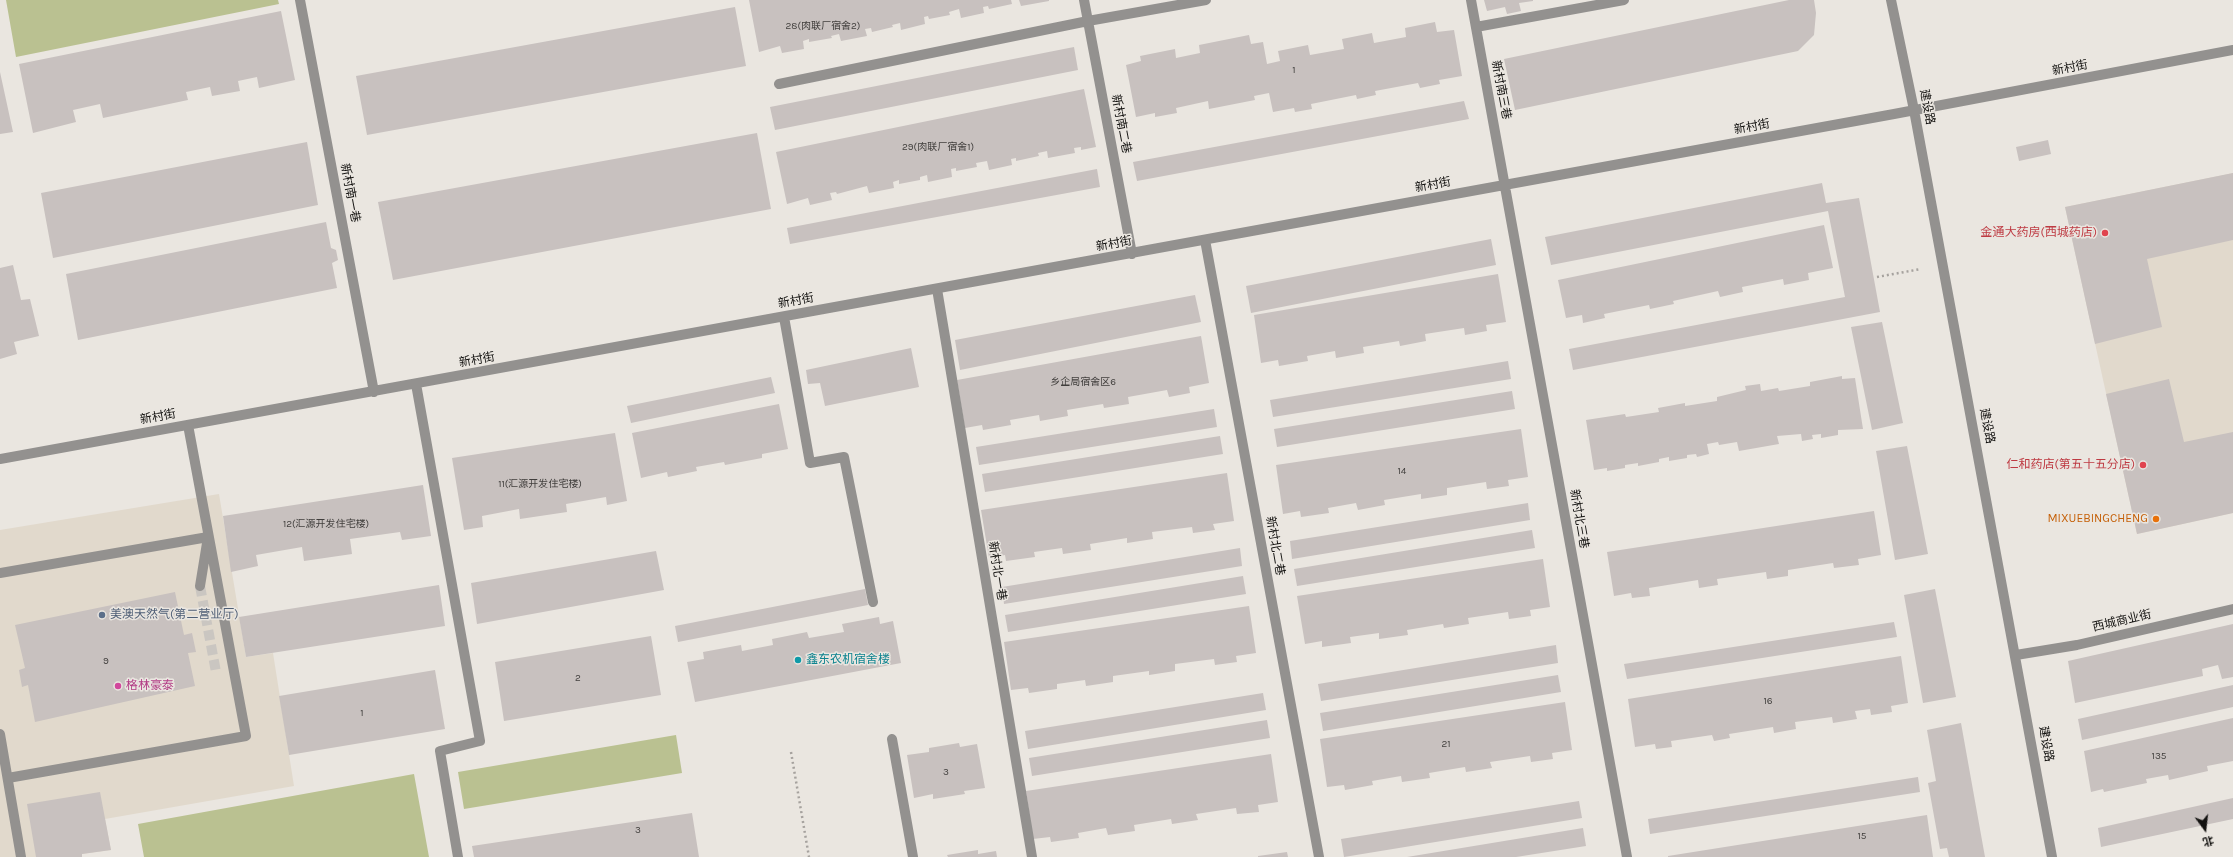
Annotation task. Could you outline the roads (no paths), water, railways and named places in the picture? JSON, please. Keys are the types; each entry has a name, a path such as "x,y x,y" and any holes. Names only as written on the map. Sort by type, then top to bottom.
{"street":[{"name":"新村南一巷","path":"300,0 374,392"},
{"name":"新村南二巷","path":"1084,0 1132,254"},
{"path":"779,84 1088,21 1206,0"},
{"name":"新村南三巷","path":"1471,0 1506,185"},
{"path":"1476,27 1624,0"},
{"name":"建设路","path":"1891,0 1914,110 1943,264 2052,857"},
{"name":"新村街","path":"0,459 1132,254 2233,50"},
{"name":"新村北三巷","path":"1506,185 1627,857"},
{"name":"新村北二巷","path":"1205,240 1319,857"},
{"name":"新村北一巷","path":"937,289 1032,857"},
{"path":"784,316 810,463 844,457 873,602"},
{"path":"416,384 480,741 440,751 458,857"},
{"path":"8,778 246,736 188,425"},
{"path":"0,573 208,537"},
{"path":"200,586 208,537"},
{"name":"西城商业街","path":"2016,655 2077,645 2233,609"},
{"path":"0,734 21,857"},
{"path":"892,739 913,857"}],"tunnel":[{"path":"200,586 216,672"}],"place":[{"name":"金通大药房(西城药店)","path":"2105,233"},
{"name":"仁和药店(第五十五分店)","path":"2143,465"},
{"name":"MIXUEBINGCHENG","path":"2156,519"},
{"name":"美澳天然气(第二营业厅)","path":"102,615"},
{"name":"鑫东农机宿舍楼","path":"798,660"},
{"name":"格林豪泰","path":"118,686"}]}
